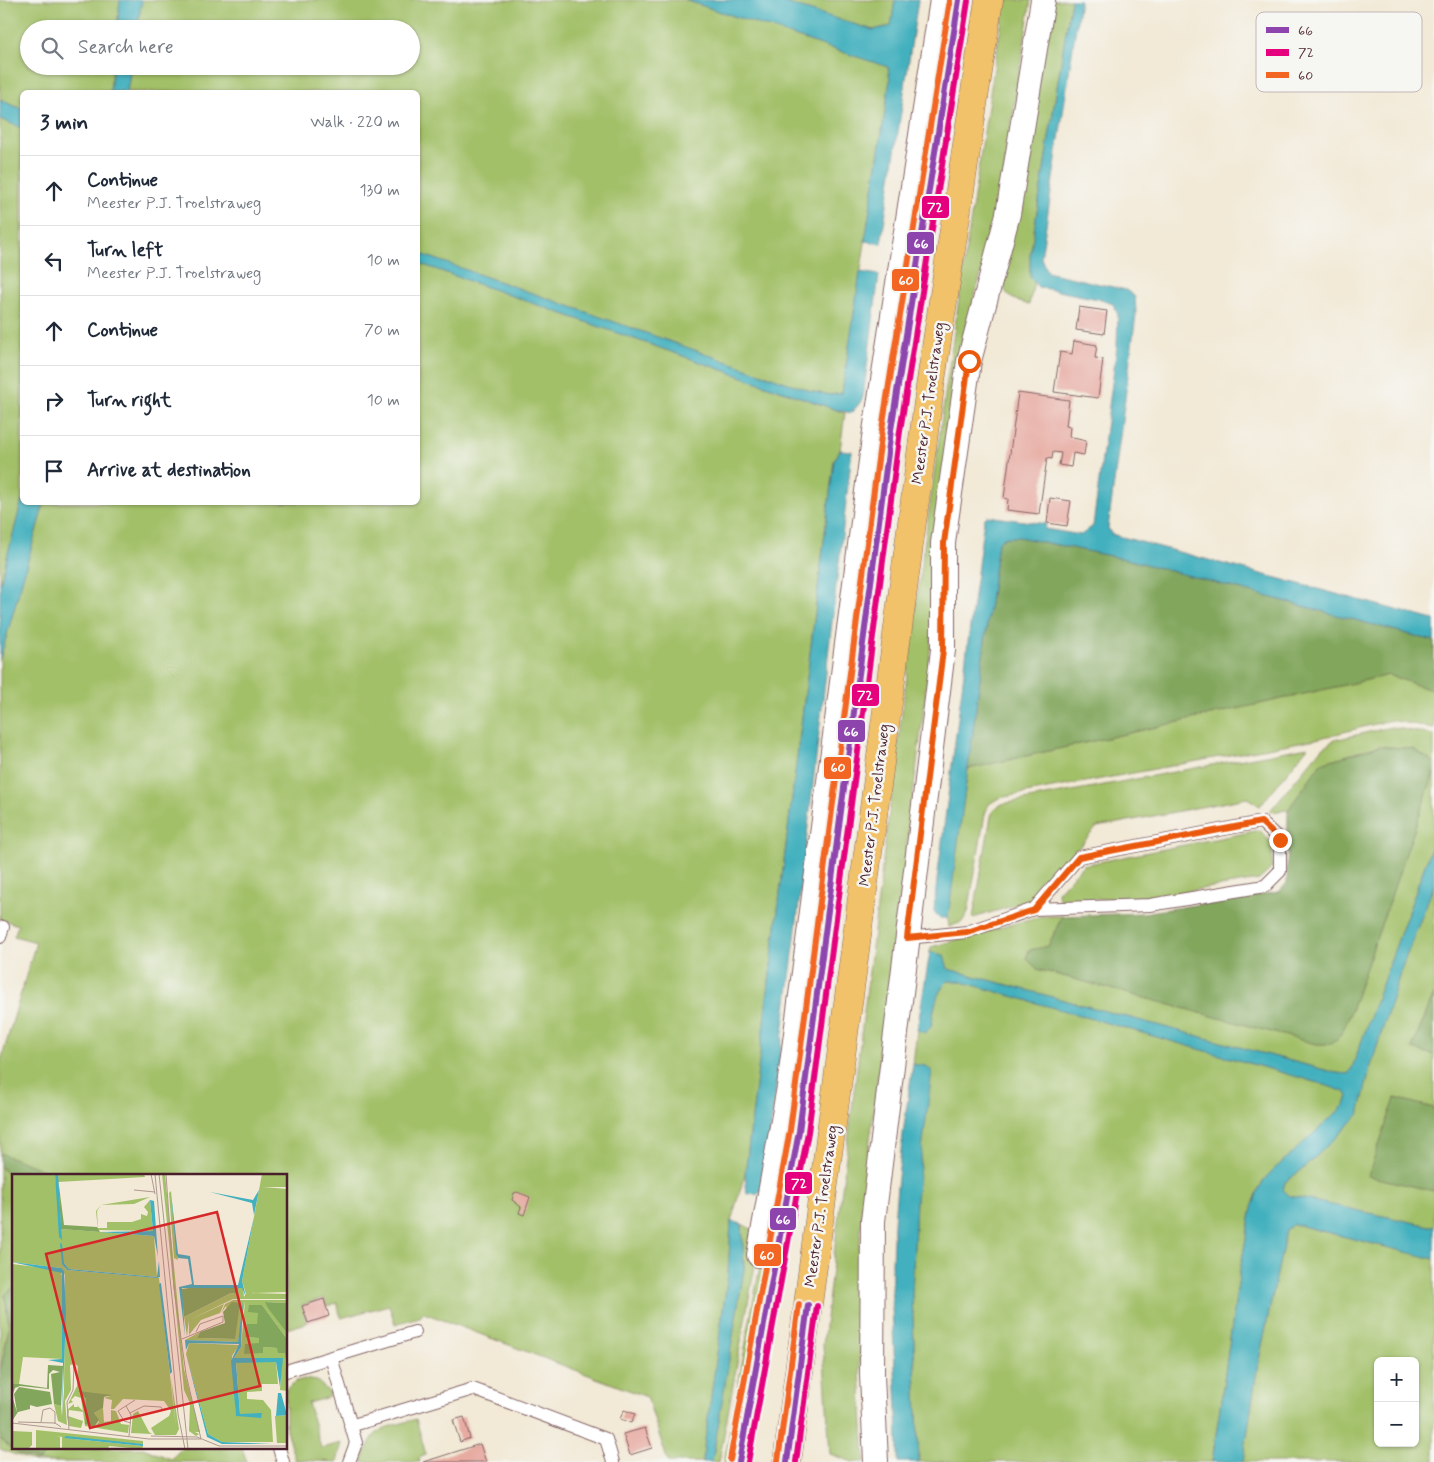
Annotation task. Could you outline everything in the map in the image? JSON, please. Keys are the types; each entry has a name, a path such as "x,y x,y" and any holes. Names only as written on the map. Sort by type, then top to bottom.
{"main road":[{"name":"Meester P.J. Troelstraweg","path":"787,1462 926,416 990,0"}],"street":[{"path":"759,1255 791,1078 874,438 942,0"},
{"path":"876,1462 872,1375 873,1221 943,650 944,543 947,513 969,361 1008,214 1043,0"}],"lane":[{"name":"Meester P.J. Troelstraweg","path":"739,1462 799,1131 891,430 959,0"},
{"path":"907,938 967,932 1034,910 1150,905 1265,886 1280,871 1280,840 1261,822 1079,857 1034,910"},
{"path":"288,1370 415,1332"},
{"path":"331,1358 356,1443 349,1462"},
{"path":"350,1426 473,1389 606,1439 613,1462"},
{"path":"280,1450 284,1462"}],"green space":[{"path":"0,0 120,0 118,20 20,20 20,75 112,75 110,90 20,90 20,108 0,100"},
{"path":"142,0 685,0 888,67 890,80 842,393 831,395 814,392 420,254 420,90 127,90 130,75 420,75 420,20 139,20"},
{"path":"776,0 895,0 891,26 873,30"},
{"path":"1005,0 1031,0 997,217 962,342 925,699 865,1180 859,1254 860,1370 865,1462 853,1462 830,1454 823,1345 887,828 931,496 954,331"},
{"path":"1052,0 1071,0 1030,256 1030,277 1034,282 1029,305 1019,302 1008,295 1002,280"},
{"path":"0,119 20,127 21,505 0,584"},
{"path":"420,264 845,413 840,450 834,461 745,1174 731,1221 728,1274 702,1462 668,1462 647,1397 424,1313 420,1317 395,1324 389,1305 341,1318 337,1303 327,1306 324,1298 302,1305 307,1323 288,1328 288,1174 54,1174 0,1154 0,1064 36,942 14,936 18,925 0,919 0,659 43,505 420,505"},
{"path":"1006,537 1019,537 1130,560 1434,641 1434,691 1389,675 968,769 998,542"},
{"path":"1389,675 1434,691 1434,728 1391,720 1316,739 999,798 989,804 985,814 968,912 962,922 949,927 947,913 968,769"},
{"path":"1391,727 1434,735 1434,763 1414,749 1379,746 1321,763 1288,810 1269,812 1321,749 1334,740"},
{"path":"1379,746 1414,749 1434,763 1434,773 1347,1022 1340,1036 1331,1044 1316,1044 1037,969 1026,958 1029,950 1049,946 1062,916 1143,913 1279,892 1287,883 1288,810 1321,763"},
{"path":"1308,747 1260,806 1247,798 1097,827 1032,900 973,918 991,816 994,809 1002,804"},
{"path":"1434,773 1434,840 1352,1068 1348,1074 1336,1073 948,969 944,955 930,952 931,947 1041,916 1062,916 1037,969 1316,1044 1331,1044 1347,1022"},
{"path":"1260,830 1273,845 1272,868 1259,880 1149,897 1059,901 1058,892 1083,865"},
{"path":"1434,885 1434,994 1412,1048 1434,1055 1434,1108 1395,1098 1369,1176 1434,1191 1434,1227 1290,1196 1283,1190 1285,1182 1303,1169 1359,1115 1369,1072 1402,967"},
{"path":"947,981 959,981 1346,1092 1348,1096 1345,1105 1268,1175 1259,1188 1252,1208 1240,1270 1212,1462 919,1462 912,1295 925,1066 913,1064 917,1030 925,1032 931,1027 937,996"},
{"path":"1434,994 1434,1055 1412,1049"},
{"path":"1395,1098 1434,1108 1434,1191 1368,1176"},
{"path":"0,1153 54,1174 12,1174 12,1179 0,1166"},
{"path":"0,1166 12,1179 12,1289 5,1295 9,1327 0,1373"},
{"path":"742,1224 753,1230 756,1260 719,1462 712,1462 744,1269"},
{"path":"1294,1224 1434,1259 1434,1462 1243,1462 1257,1369 1286,1231"},
{"path":"761,1260 765,1261 766,1267 731,1462 724,1462"},
{"path":"12,1289 12,1448 0,1439 0,1373 9,1327 5,1295"},
{"path":"304,1379 317,1381 329,1392 329,1397 308,1403 321,1448 342,1443 337,1462 295,1460 288,1437 288,1388 297,1381"},
{"path":"416,1419 426,1455 419,1458 420,1462 362,1462 371,1441 380,1430"},
{"path":"0,1439 19,1454 39,1461 50,1450 148,1450 171,1459 180,1450 243,1450 247,1462 35,1462 0,1449"},
{"path":"14,1450 50,1450 39,1461 19,1454"}],"water":[{"path":"120,0 142,0 139,20 118,20"},
{"path":"685,0 776,0 873,30 891,26 895,0 918,0 881,244 865,241 890,80 888,67"},
{"path":"1071,0 1080,0 1041,258 1047,272 1126,290 1135,297 1136,314 1108,528 1111,534 1434,620 1434,641 1130,560 1019,537 1006,537 998,542 948,918 939,918 934,911 937,880 984,519 987,516 1046,524 1045,529 1081,535 1093,526 1117,346 1118,315 1113,304 1098,299 1038,287 1030,277 1030,256"},
{"path":"112,75 130,75 127,90 110,90"},
{"path":"0,100 20,108 20,127 0,119"},
{"path":"420,254 814,392 831,395 842,393 860,272 879,275 863,397 851,413 834,409 420,264"},
{"path":"840,450 852,451 794,946 764,1182 760,1193 747,1194 745,1174 834,461"},
{"path":"21,505 43,505 0,659 0,584"},
{"path":"1434,840 1434,885 1402,967 1369,1072 1359,1115 1303,1169 1285,1182 1283,1190 1290,1196 1434,1227 1434,1259 1294,1224 1286,1231 1257,1369 1243,1462 1212,1462 1240,1270 1252,1208 1259,1188 1268,1175 1345,1105 1348,1096 1345,1092 1319,1083 959,981 948,981 940,991 931,1027 925,1033 917,1030 930,952 944,955 948,969 1336,1073 1348,1074 1352,1068"},
{"path":"913,1064 925,1066 932,1071 916,1199 912,1295 919,1462 898,1462 892,1306 893,1246 901,1154"},
{"path":"731,1221 742,1224 744,1269 712,1462 702,1462 728,1274"}],"building":[{"path":"1079,307 1107,311 1104,334 1076,330"},
{"path":"1074,341 1097,345 1095,358 1103,359 1098,398 1054,392 1060,352 1072,354"},
{"path":"1018,393 1069,400 1066,426 1070,427 1069,437 1086,441 1084,455 1073,453 1071,467 1059,465 1061,453 1053,452 1052,459 1047,458 1039,514 1007,510 1008,499 1004,498"},
{"path":"1050,498 1071,501 1067,526 1047,523"},
{"path":"517,1192 530,1197 524,1215 519,1213 521,1207 512,1200 514,1193"},
{"path":"324,1299 329,1316 308,1323 302,1306"},
{"path":"624,1410 635,1414 631,1423 620,1419"},
{"path":"464,1417 470,1438 460,1442 453,1420"},
{"path":"645,1428 652,1448 630,1455 623,1434"},
{"path":"480,1444 486,1462 423,1462 433,1459"}],"transit line":[{"name":"60","path":"730,1460 790,1130 882,429 950,0"},
{"name":"66","path":"739,1462 799,1131 891,430 959,0"},
{"name":"72","path":"748,1462 808,1132 900,431 968,1"},
{"name":"60","path":"778,1461 799,1304"},
{"name":"66","path":"787,1462 808,1305"},
{"name":"72","path":"796,1462 817,1306"}],"route":[{"path":"969,361 946,521 943,650 907,938 967,932 1034,910 1079,857 1261,822 1280,840"}]}
